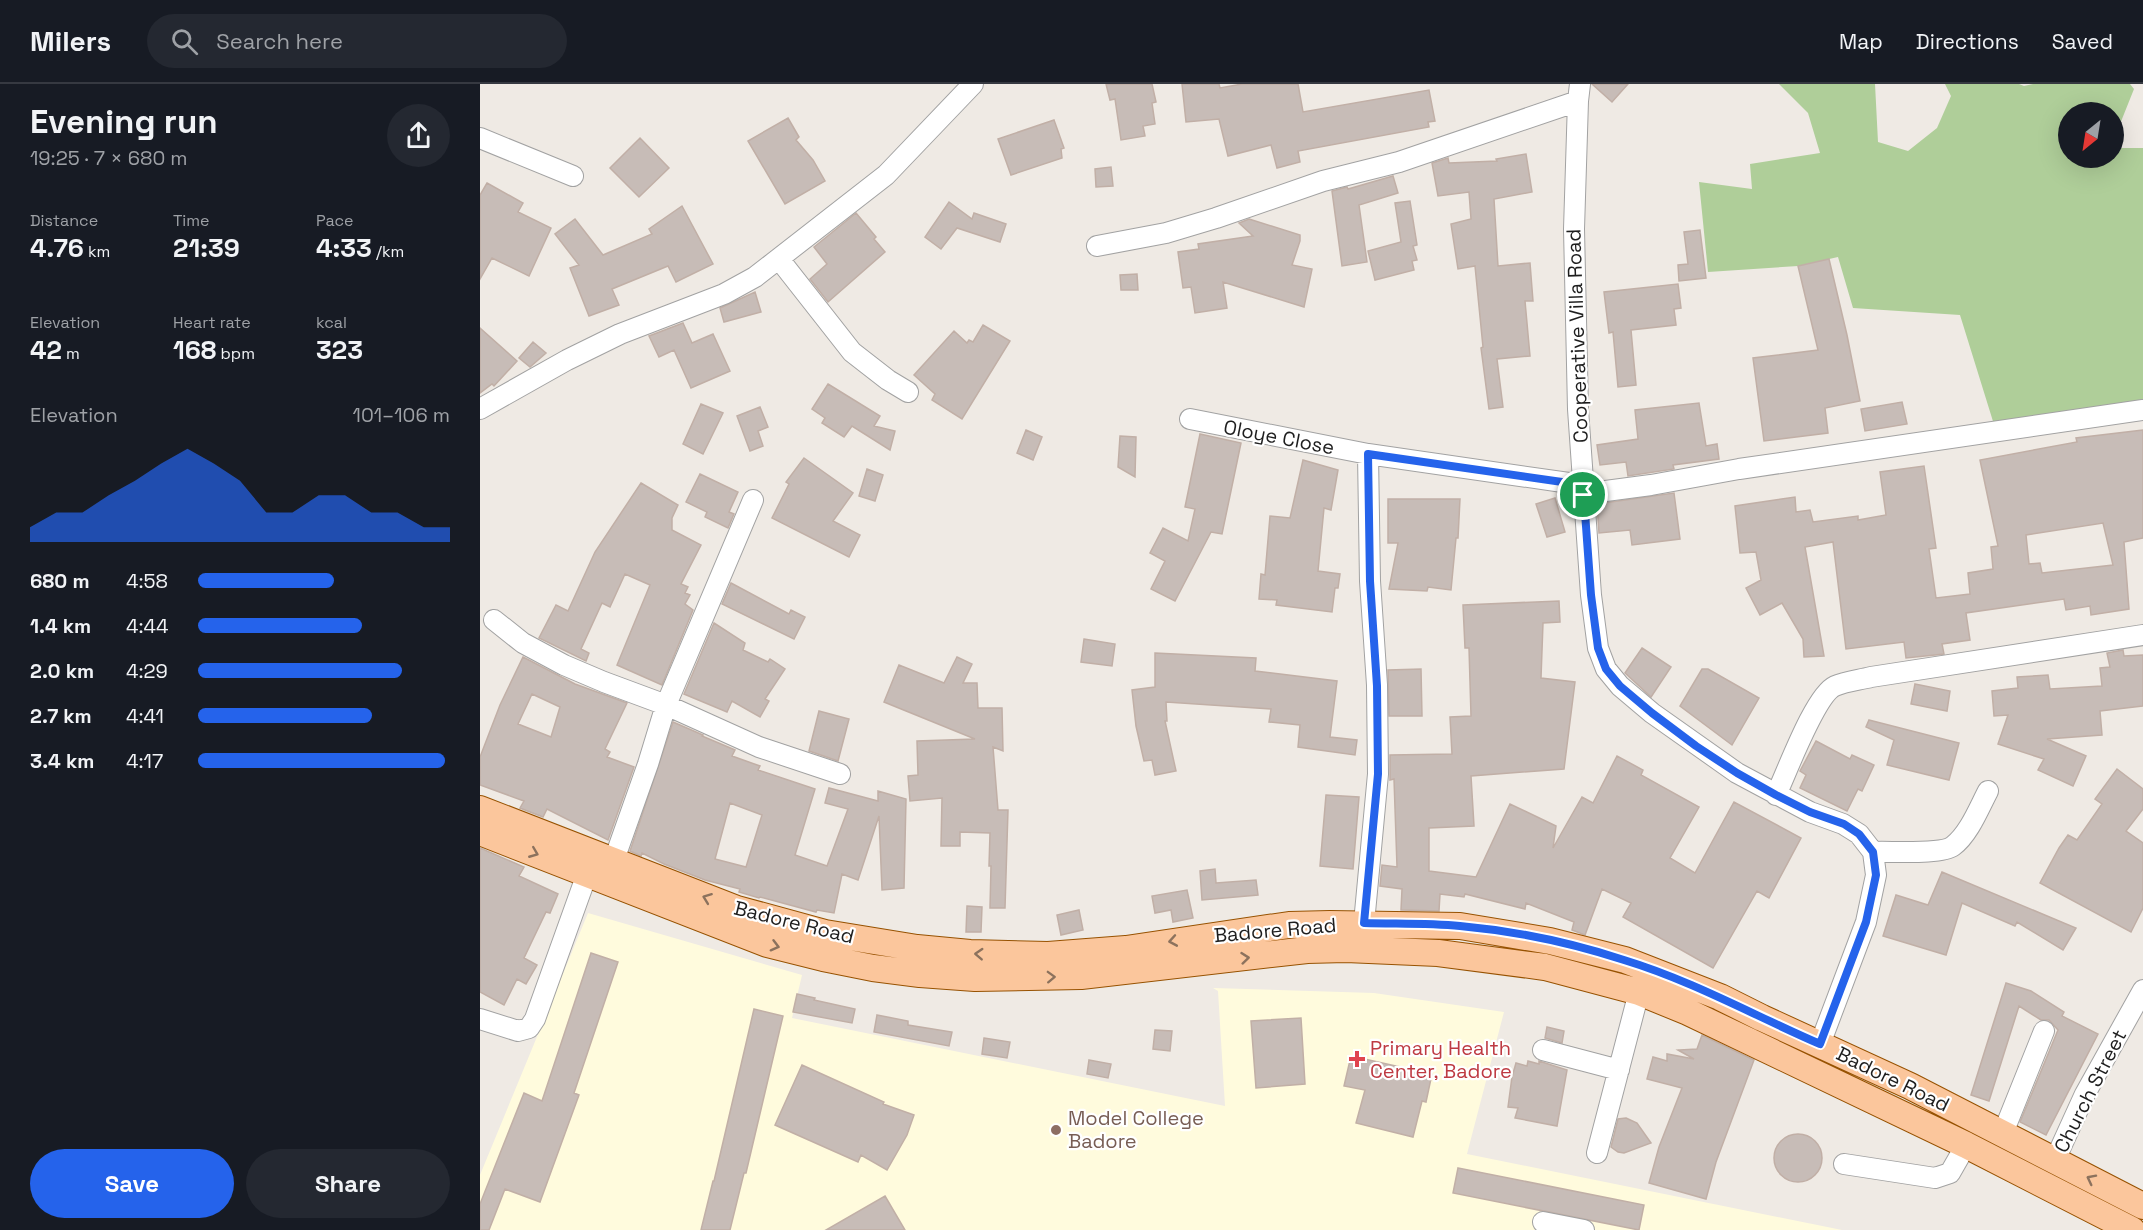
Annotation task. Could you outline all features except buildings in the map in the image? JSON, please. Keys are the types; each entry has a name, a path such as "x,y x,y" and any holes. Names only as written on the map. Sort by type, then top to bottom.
{"main road":[{"name":"Badore Road","path":"480,809 737,909 793,926 883,943 970,953 1030,955 1105,951 1289,925 1364,923 1460,926 1550,941 1616,957 1720,997 1910,1086 2143,1206"},
{"name":"Badore Road","path":"480,832 767,944 873,968 920,974 975,978 1081,976 1307,950 1398,950 1491,958 1545,967 1651,997 1776,1053 1966,1145 2132,1230"},
{"path":"1651,997 1671,977"}],"street":[{"path":"480,409 567,360 620,334 724,294 755,277 886,175 973,84"},
{"path":"1097,246 1166,233 1323,181 1399,162 1579,92"},
{"name":"Cooperative Villa Road","path":"1579,92 1574,229 1578,409 1591,595 1598,648 1606,669 1620,686 1670,726 1737,773 1810,812 1844,824 1859,834 1873,852"},
{"path":"480,138 573,176"},
{"path":"779,259 852,352 881,375 908,392"},
{"name":"Oloye Close","path":"1190,419 1368,454 1583,490 1651,485 2143,410"},
{"path":"1364,923 1378,774 1377,686 1369,571 1368,454"},
{"path":"614,860 666,705 753,500"},
{"path":"494,620 523,643 564,665 666,705 759,747 840,774"},
{"path":"1776,795 1816,708 1829,691 1836,686 1871,677 2143,635"},
{"path":"1820,1044 1866,922 1876,875 1873,852 1934,851 1950,848 1971,824 1988,791"},
{"path":"480,1019 518,1030 529,1028 535,1019 587,874"},
{"name":"Church Street","path":"2055,1160 2085,1094 2143,990"},
{"path":"1597,1153 1619,1070 1651,997"},
{"path":"2003,1133 2044,1031"},
{"path":"1544,1050 1619,1070"},
{"path":"1844,1164 1935,1178 1950,1173 1966,1145"},
{"path":"1543,1222 1584,1230"}],"shaded area":[{"path":"588,913 802,975 792,1018 1225,1106 1218,991 1213,988 1374,993 1504,1012 1467,1154 1842,1230 480,1230 480,1175"}],"green space":[{"path":"1779,84 1875,84 1878,142 1908,151 1937,128 1951,96 1945,84 2019,84 2024,86 2033,84 2130,84 2134,89 2124,114 2124,102 2058,102 2058,168 2124,168 2124,148 2143,148 2143,408 1996,431 1960,315 1853,308 1838,257 1798,266 1708,272 1699,182 1752,189 1750,164 1820,153 1808,113"}],"place":[{"name":"Primary Health Center, Badore","path":"1357,1059"},
{"name":"Model College Badore","path":"1056,1130"}],"route":[{"path":"1368,454 1583,485 1583,495 1598,648 1606,669 1620,686 1696,746 1776,795 1810,812 1844,824 1859,834 1873,852 1876,864 1875,886 1866,922 1820,1044 1720,997 1625,960 1511,933 1460,926 1364,923 1378,774 1377,686 1368,541 1368,454"}]}
